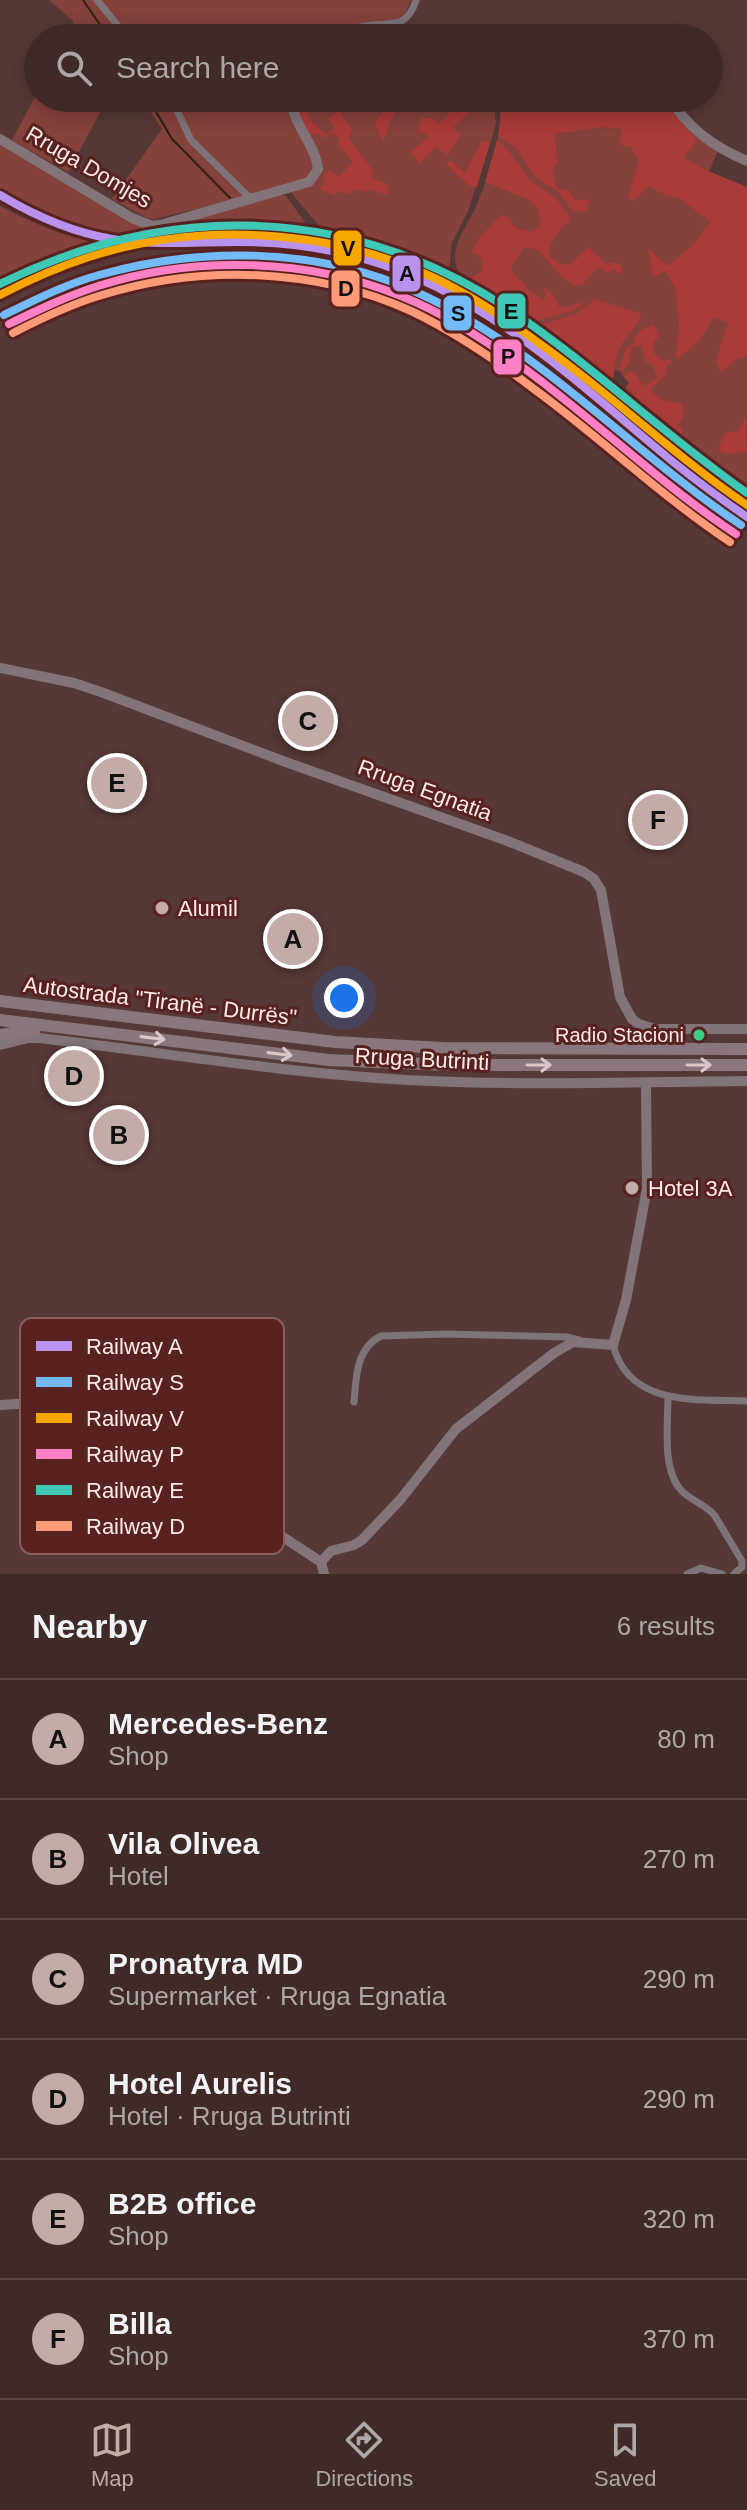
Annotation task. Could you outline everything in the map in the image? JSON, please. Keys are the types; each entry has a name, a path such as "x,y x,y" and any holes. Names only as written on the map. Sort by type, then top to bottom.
{"highway":[{"name":"Autostrada \"Tiranë - Durrës\"","path":"0,1001 335,1042 442,1048 747,1049"},
{"name":"Autostrada \"Tiranë - Durrës\"","path":"0,1020 329,1060 447,1065 747,1065"},
{"path":"0,1035 26,1034 50,1027"}],"main road":[{"name":"Rruga Domjes","path":"0,139 132,218 152,226 309,182 318,169 310,143 294,112"},
{"path":"680,112 711,142 747,161"},
{"name":"Rruga Egnatia","path":"0,668 74,683 101,692 520,845 584,872 594,879 601,890 620,997 626,1011 639,1024 662,1029 747,1029"},
{"path":"0,1045 26,1034"},
{"name":"Rruga Butrinti","path":"26,1034 98,1046 338,1075 408,1080 747,1081"},
{"path":"284,1541 324,1570 331,1551 362,1540 400,1500 456,1429 554,1353 573,1342 613,1345 626,1300 647,1188 646,1083"},
{"path":"0,1405 20,1404"}],"street":[{"path":"97,0 117,24"},
{"path":"387,24 407,18 416,0"},
{"path":"178,112 191,140 252,200"},
{"path":"354,1402 362,1354 372,1340 381,1336 567,1337 583,1342"},
{"path":"613,1345 616,1356 632,1379 651,1392 747,1401"},
{"path":"668,1396 670,1472 679,1488 715,1516 742,1561 742,1567 734,1574"},
{"path":"687,1574 701,1568 722,1574"}],"shaded area":[{"path":"49,0 411,0 405,14 393,21 369,24 74,22"},
{"path":"27,112 100,112 68,172 12,140"},
{"path":"150,112 495,112 496,123 468,211 451,245 450,268 443,270 389,247 322,229 292,191 147,218 112,199 162,129"},
{"path":"298,112 307,112 326,136 335,127 328,119 335,112 340,112 353,131 348,137 374,172 371,178 389,185 387,195 368,189 365,192 354,189 352,194 338,191 335,196 320,189 326,172 331,171 339,177 353,161 337,144 340,139 334,132 326,138 317,134 308,135"},
{"path":"384,112 395,112 383,142 375,122"},
{"path":"449,112 469,112 453,128 461,134 448,155 435,147 420,164 410,152 429,137 419,133 421,118 431,118 439,123"},
{"path":"500,112 672,112 687,128 718,150 709,172 747,187 747,501 742,501 705,472 703,467 690,457 686,458 623,408 618,399 629,383 619,371 615,370 607,391 462,281 456,266 456,251 490,170"},
{"path":"501,112 672,112 697,139 684,158 747,187 747,356 737,359 721,372 716,361 728,323 714,317 699,341 676,360 679,322 675,288 666,271 653,278 648,248 667,266 690,248 711,222 680,199 649,186 633,201 628,197 639,160 631,147 620,145 621,129 604,127 555,134 557,161 552,173 558,189 568,190 575,199 589,200 586,211 573,212 559,192 537,179 517,149 498,135"},
{"path":"482,140 490,143 477,187 470,186 446,165 450,160 465,173"},
{"path":"497,140 531,181 556,198 571,219 552,241 549,257 569,265 589,247 605,263 622,266 620,274 613,269 608,273 597,268 582,285 575,286 560,275 538,250 524,247 511,267 514,275 526,285 525,288 544,300 546,295 543,289 546,288 559,307 585,302 571,311 523,327 467,286 471,278 482,271 482,258 472,252 478,239 501,215 509,218 515,228 532,232 540,227 539,209 527,199 485,182"},
{"path":"0,144 159,228 286,196 311,231 366,244 412,260 446,276 470,299 408,269 364,255 319,246 266,237 144,237 81,226 41,211 0,190"},
{"path":"0,206 61,233 126,248 62,266 0,295"},
{"path":"595,299 642,314 619,348 607,391 526,330 578,313"},
{"path":"654,324 658,338 654,342 653,352 664,361 671,359 672,363 666,366 667,373 651,389 660,398 682,404 682,420 677,424 683,428 682,435 691,445 693,451 690,457 686,458 623,408 623,404 634,394 626,387 629,383 624,376 630,371 636,373 643,386 658,378 651,362 646,364 641,345 631,348 629,363 619,370 626,348 635,343 634,338 641,330"},
{"path":"746,418 747,452 725,454 718,450 724,434 739,430"}],"waterway":[{"path":"83,0 99,24"},
{"path":"156,112 172,139 230,198"}],"rail line":[{"name":"A","path":"0,195 54,222 112,239 302,246 349,255 407,274 447,292 522,339 681,468 747,517"},
{"name":"E","path":"0,284 64,257 128,238 193,228 257,226 321,233 385,249 447,274 507,308 747,493"},
{"name":"V","path":"0,295 89,257 173,238 260,235 346,247 428,275 497,314 563,361 747,505"},
{"name":"S","path":"4,315 87,279 176,259 215,256 293,258 370,275 439,303 498,338 554,378 686,485 741,525"},
{"name":"P","path":"9,324 98,286 173,269 250,265 328,274 365,283 433,310 492,346 548,386 681,494 736,534"},
{"name":"D","path":"13,333 90,299 179,278 258,275 337,286 375,297 427,319 490,357 730,542"}],"place":[{"name":"Pronatyra MD","path":"308,721"},
{"name":"B2B office","path":"117,783"},
{"name":"Billa","path":"658,820"},
{"name":"Alumil","path":"162,908"},
{"name":"Mercedes-Benz","path":"293,939"},
{"name":"Radio Stacioni","path":"699,1035"},
{"name":"Hotel Aurelis","path":"74,1076"},
{"name":"Vila Olivea","path":"119,1135"},
{"name":"Hotel 3A","path":"632,1188"}]}
